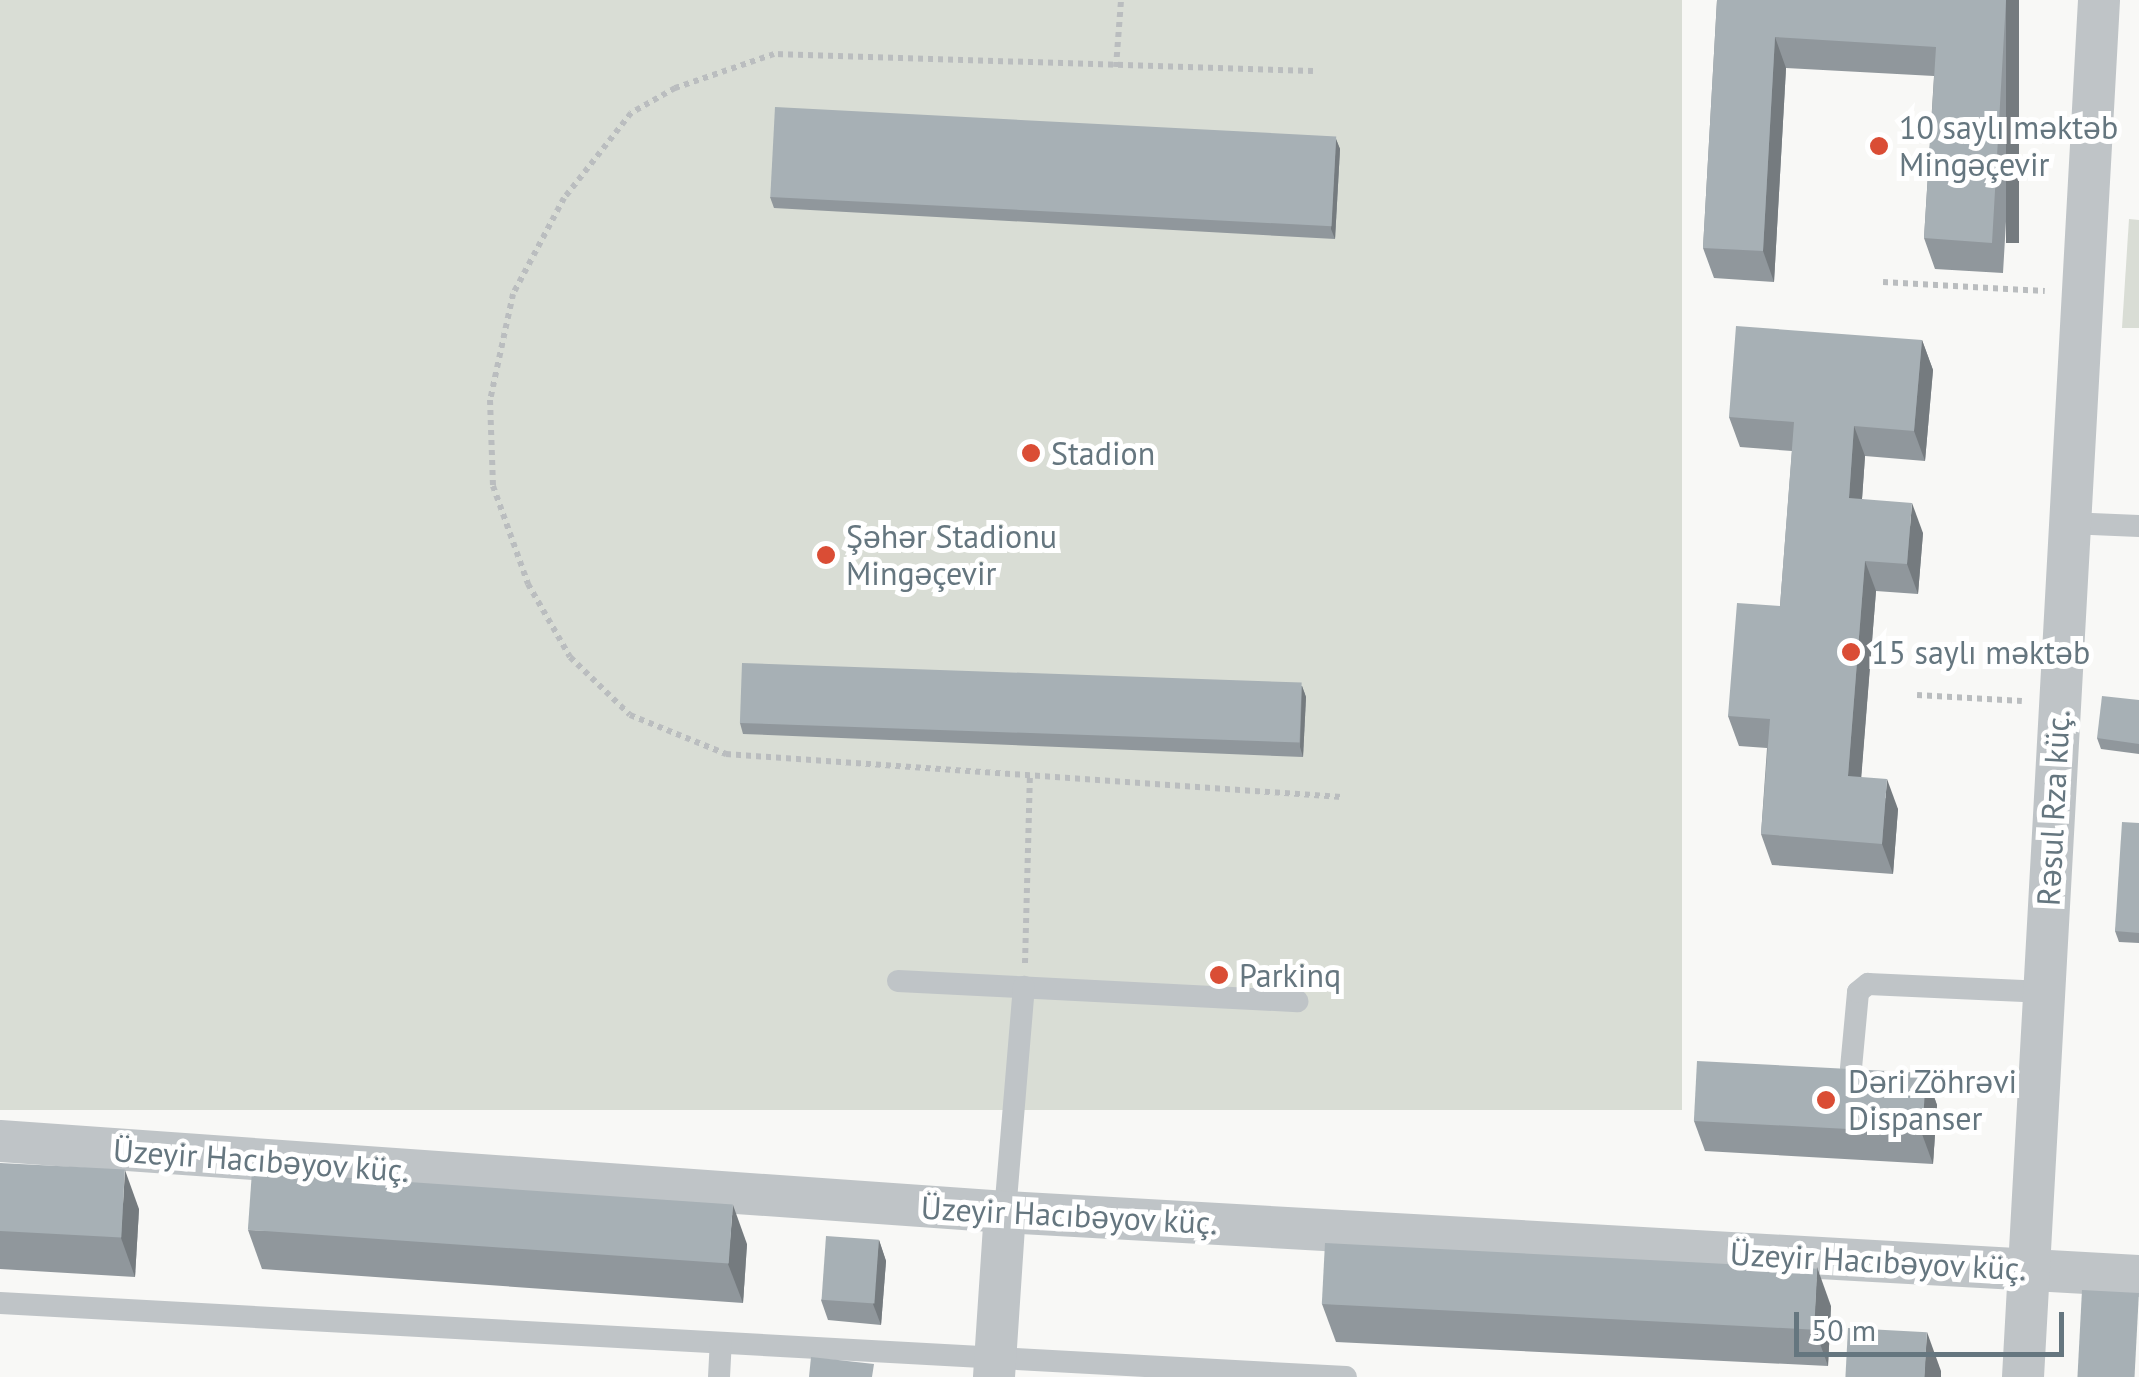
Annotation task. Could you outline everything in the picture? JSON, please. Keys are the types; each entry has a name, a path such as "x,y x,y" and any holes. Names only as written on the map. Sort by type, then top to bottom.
{"street":[{"name":"Rəsul Rza küç.","path":"2023,1377 2099,0"},
{"name":"Üzeyir Hacıbəyov küç.","path":"0,1142 1005,1212 2139,1276"},
{"path":"995,1367 1005,1212"}],"lane":[{"path":"2068,523 2139,526"},
{"path":"898,980 1298,1001"},
{"path":"1851,1068 1858,992 1868,984 2044,992"},
{"path":"1005,1212 1024,987"},
{"path":"0,1303 720,1342 995,1367 1346,1377"},
{"path":"719,1377 720,1342"}],"path":[{"path":"1116,67 1121,0"},
{"path":"1313,71 774,54 675,88 631,114 564,198 513,294 490,400 493,486 528,584 570,657 630,715 726,754 1341,797"},
{"path":"1883,282 2061,292"},
{"path":"1917,695 2058,703"},
{"path":"1024,987 1030,774"}],"shaded area":[{"name":"Şəhər Stadionu Mingəçevir","path":"0,0 1682,0 1682,1110 0,1110"},
{"path":"2129,219 2139,220 2139,328 2122,328"}],"building":[{"path":"1717,0 2006,0 1992,243 1924,238 1936,47 1775,37 1763,251 1703,248"},
{"path":"775,107 1336,136 1332,226 770,197"},
{"path":"1736,326 1922,340 1914,431 1854,426 1849,498 1912,503 1907,564 1865,561 1848,776 1887,779 1882,844 1761,834 1770,719 1728,716 1737,603 1780,606 1794,422 1729,417"},
{"path":"742,663 1302,683 1300,743 740,723"},
{"path":"2102,696 2139,700 2139,744 2097,738"},
{"path":"2122,822 2139,823 2139,933 2115,931"},
{"path":"1697,1061 1926,1073 1923,1133 1694,1121"},
{"path":"0,1163 125,1170 121,1237 0,1231"},
{"path":"252,1171 733,1205 729,1263 248,1230"},
{"path":"826,1236 879,1240 874,1304 822,1300"},
{"path":"1325,1243 1817,1269 1814,1330 1322,1304"},
{"path":"2082,1290 2139,1293 2135,1377 2077,1377"},
{"path":"1848,1328 1927,1332 1925,1377 1845,1377"},
{"path":"811,1357 874,1364 872,1377 809,1377"}],"place":[{"name":"10 saylı məktəb Mingəçevir","path":"1879,146"},
{"name":"Stadion","path":"1031,453"},
{"name":"Şəhər Stadionu Mingəçevir","path":"826,555"},
{"name":"15 saylı məktəb","path":"1851,652"},
{"name":"Parkinq","path":"1219,975"},
{"name":"Dəri Zöhrəvi Dispanser","path":"1826,1100"}]}
